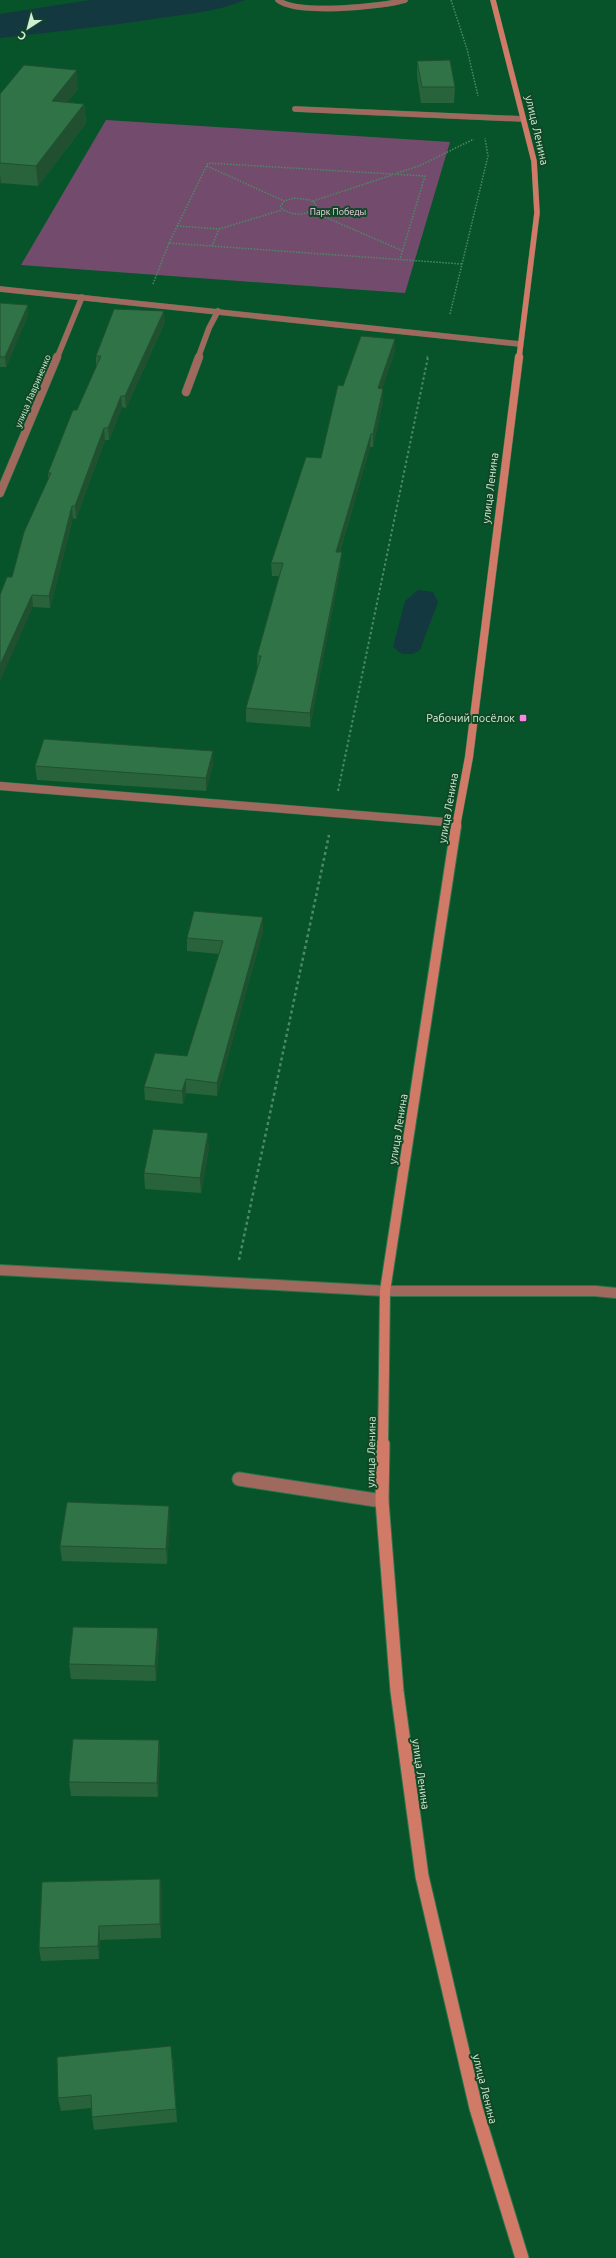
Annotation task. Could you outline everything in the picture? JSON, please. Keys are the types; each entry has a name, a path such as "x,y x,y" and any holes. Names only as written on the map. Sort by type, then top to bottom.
{"main road":[{"name":"улица Ленина","path":"493,0 534,161 537,213 469,757 457,823 385,1291 382,1501 397,1691 422,1876 476,2108 522,2258"}],"street":[{"path":"278,0 283,4 294,6 377,7 392,5 405,0"},
{"path":"295,109 523,119"},
{"path":"0,288 445,334 520,344"},
{"name":"улица Лавриненко","path":"0,493 82,297"},
{"path":"186,392 209,328 218,311"},
{"path":"0,786 457,823"},
{"path":"0,1270 385,1291 595,1291 616,1293"},
{"path":"239,1479 382,1501"}],"path":[{"path":"445,334 488,156 482,117 467,49 451,0"},
{"path":"282,210 280,205 284,201 297,198 313,201 419,166 485,134"},
{"path":"145,304 169,243 208,163 425,176 400,259"},
{"path":"207,166 284,201"},
{"path":"177,226 220,229 282,210 296,214 311,211 316,207 313,201"},
{"path":"311,211 403,251"},
{"path":"212,246 220,229"},
{"path":"169,243 462,264"}],"green space":[{"name":"Парк Победы","path":"106,120 450,142 405,293 21,265"}],"water":[{"path":"90,0 245,0 225,7 193,13 0,38 0,14"},
{"path":"418,590 433,592 438,602 420,650 413,654 402,654 393,647 405,601"}],"building":[{"path":"450,60 455,87 422,87 417,61"},
{"path":"24,65 77,70 52,101 84,104 36,166 0,163 0,94"},
{"path":"0,303 28,305 5,357 0,357"},
{"path":"114,309 164,311 125,396 121,396 108,428 104,428 75,506 72,506 49,596 32,595 0,665 0,595 7,577 12,577 24,532 51,473 48,473 73,410 77,410 101,356 96,356"},
{"path":"361,336 395,339 378,388 383,389 373,434 371,434 336,552 342,552 310,713 246,708 261,656 257,656 283,563 271,563 306,457 321,458 338,385 343,386"},
{"path":"44,739 213,751 206,778 35,766"},
{"path":"194,911 263,917 217,1083 186,1079 182,1091 144,1087 155,1053 187,1056 223,941 187,938"},
{"path":"153,1129 208,1133 200,1178 144,1173"},
{"path":"67,1502 169,1506 166,1549 60,1546"},
{"path":"73,1627 158,1628 155,1666 69,1664"},
{"path":"73,1739 159,1740 157,1783 69,1782"},
{"path":"160,1879 160,1924 99,1926 98,1946 39,1948 42,1882"},
{"path":"171,2046 176,2109 92,2117 91,2095 58,2098 57,2057"}],"place":[{"name":"Рабочий посёлок","path":"523,718"}]}
